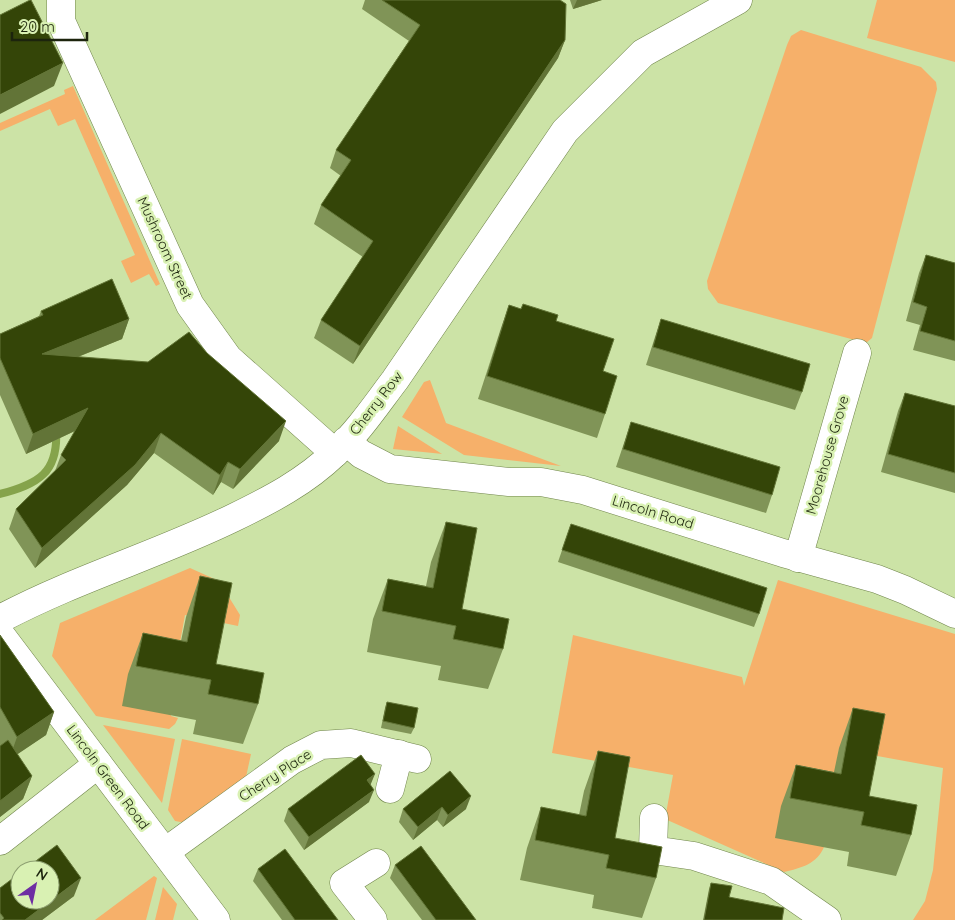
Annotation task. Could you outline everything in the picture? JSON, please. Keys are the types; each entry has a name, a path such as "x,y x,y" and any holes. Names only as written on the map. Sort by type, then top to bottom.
{"street":[{"name":"Mushroom Street","path":"60,0 61,20 190,305 228,358 341,447"},
{"name":"Cherry Row","path":"0,619 58,591 199,534 284,493 341,447 395,380 565,132 643,54 738,0"},
{"name":"Moorehouse Grove","path":"798,558 857,353"},
{"name":"Lincoln Road","path":"341,447 361,454 390,469 509,482 562,485 798,558 877,579 955,614"},
{"name":"Lincoln Green Road","path":"0,634 216,920"},
{"name":"Cherry Place","path":"165,852 292,760 321,745 351,742 408,757 390,789"},
{"path":"0,840 98,764"},
{"path":"654,818 653,850 694,856 771,881 827,920"},
{"path":"372,920 344,883 376,863"}],"shaded area":[{"path":"877,0 955,0 955,62 867,38"},
{"path":"801,30 921,67 936,82 937,89 872,338 866,343 718,303 708,289 707,281 787,45 791,36"},
{"path":"73,86 160,284 156,286 149,274 131,283 121,261 135,255 75,119 58,126 50,109 0,131 0,123 65,94 64,90"},
{"path":"430,380 446,423 561,466 464,455 402,417 424,382"},
{"path":"398,426 442,454 393,449"},
{"path":"190,568 219,581 240,615 238,626 185,615 175,670 171,716 178,718 169,729 96,716 52,656 60,623"},
{"path":"778,580 955,634 955,920 913,920 925,901 933,870 943,768 839,749 824,847 813,861 802,867 784,872 665,819 673,775 552,753 573,635 742,677 744,686"},
{"path":"103,725 175,739 162,803"},
{"path":"182,739 251,754 246,777 186,823 175,821 168,810"},
{"path":"154,876 157,878 146,920 95,920"},
{"path":"163,887 177,904 173,920 155,920"}],"building":[{"path":"30,0 63,63 0,95 0,15"},
{"path":"382,0 560,0 566,4 565,40 360,346 321,320 373,241 321,205 351,160 336,150 420,25"},
{"path":"926,255 955,263 955,341 920,331 927,307 913,302"},
{"path":"112,279 129,319 42,354 148,362 189,332 207,353 286,421 240,469 228,462 220,475 161,433 135,465 42,548 16,509 66,460 61,455 88,408 33,434 0,358 0,334 43,315 41,311"},
{"path":"523,304 558,315 556,321 614,339 603,371 617,376 605,414 487,376 509,305 521,309"},
{"path":"661,319 810,364 802,392 653,347"},
{"path":"905,393 955,406 955,473 888,454"},
{"path":"631,422 780,467 772,495 623,449"},
{"path":"446,522 477,528 462,609 509,619 503,649 453,639 456,626 382,611 388,579 433,588"},
{"path":"571,524 767,588 759,614 562,550"},
{"path":"200,576 232,583 216,664 264,673 258,704 208,694 211,680 136,666 143,633 187,642"},
{"path":"0,635 54,712 17,737 0,707"},
{"path":"387,702 418,708 414,728 383,721"},
{"path":"853,708 885,714 869,796 917,805 911,835 861,825 864,812 790,798 796,765 841,774"},
{"path":"8,740 32,776 0,801 0,746"},
{"path":"598,751 630,757 615,838 662,847 656,878 606,868 609,855 535,840 541,807 586,816"},
{"path":"361,755 375,774 367,780 374,790 309,837 288,809"},
{"path":"450,771 471,796 448,815 442,807 418,827 403,809"},
{"path":"57,845 81,878 60,894 60,860 37,860"},
{"path":"421,846 476,920 436,920 395,865"},
{"path":"285,849 338,920 295,920 258,869"},
{"path":"10,880 10,910 38,910 25,920 2,920 4,918 0,913 0,888"},
{"path":"711,883 732,886 729,897 784,908 782,920 704,920"}],"waterway":[{"path":"0,494 35,481 50,466 56,444 56,429"}]}
